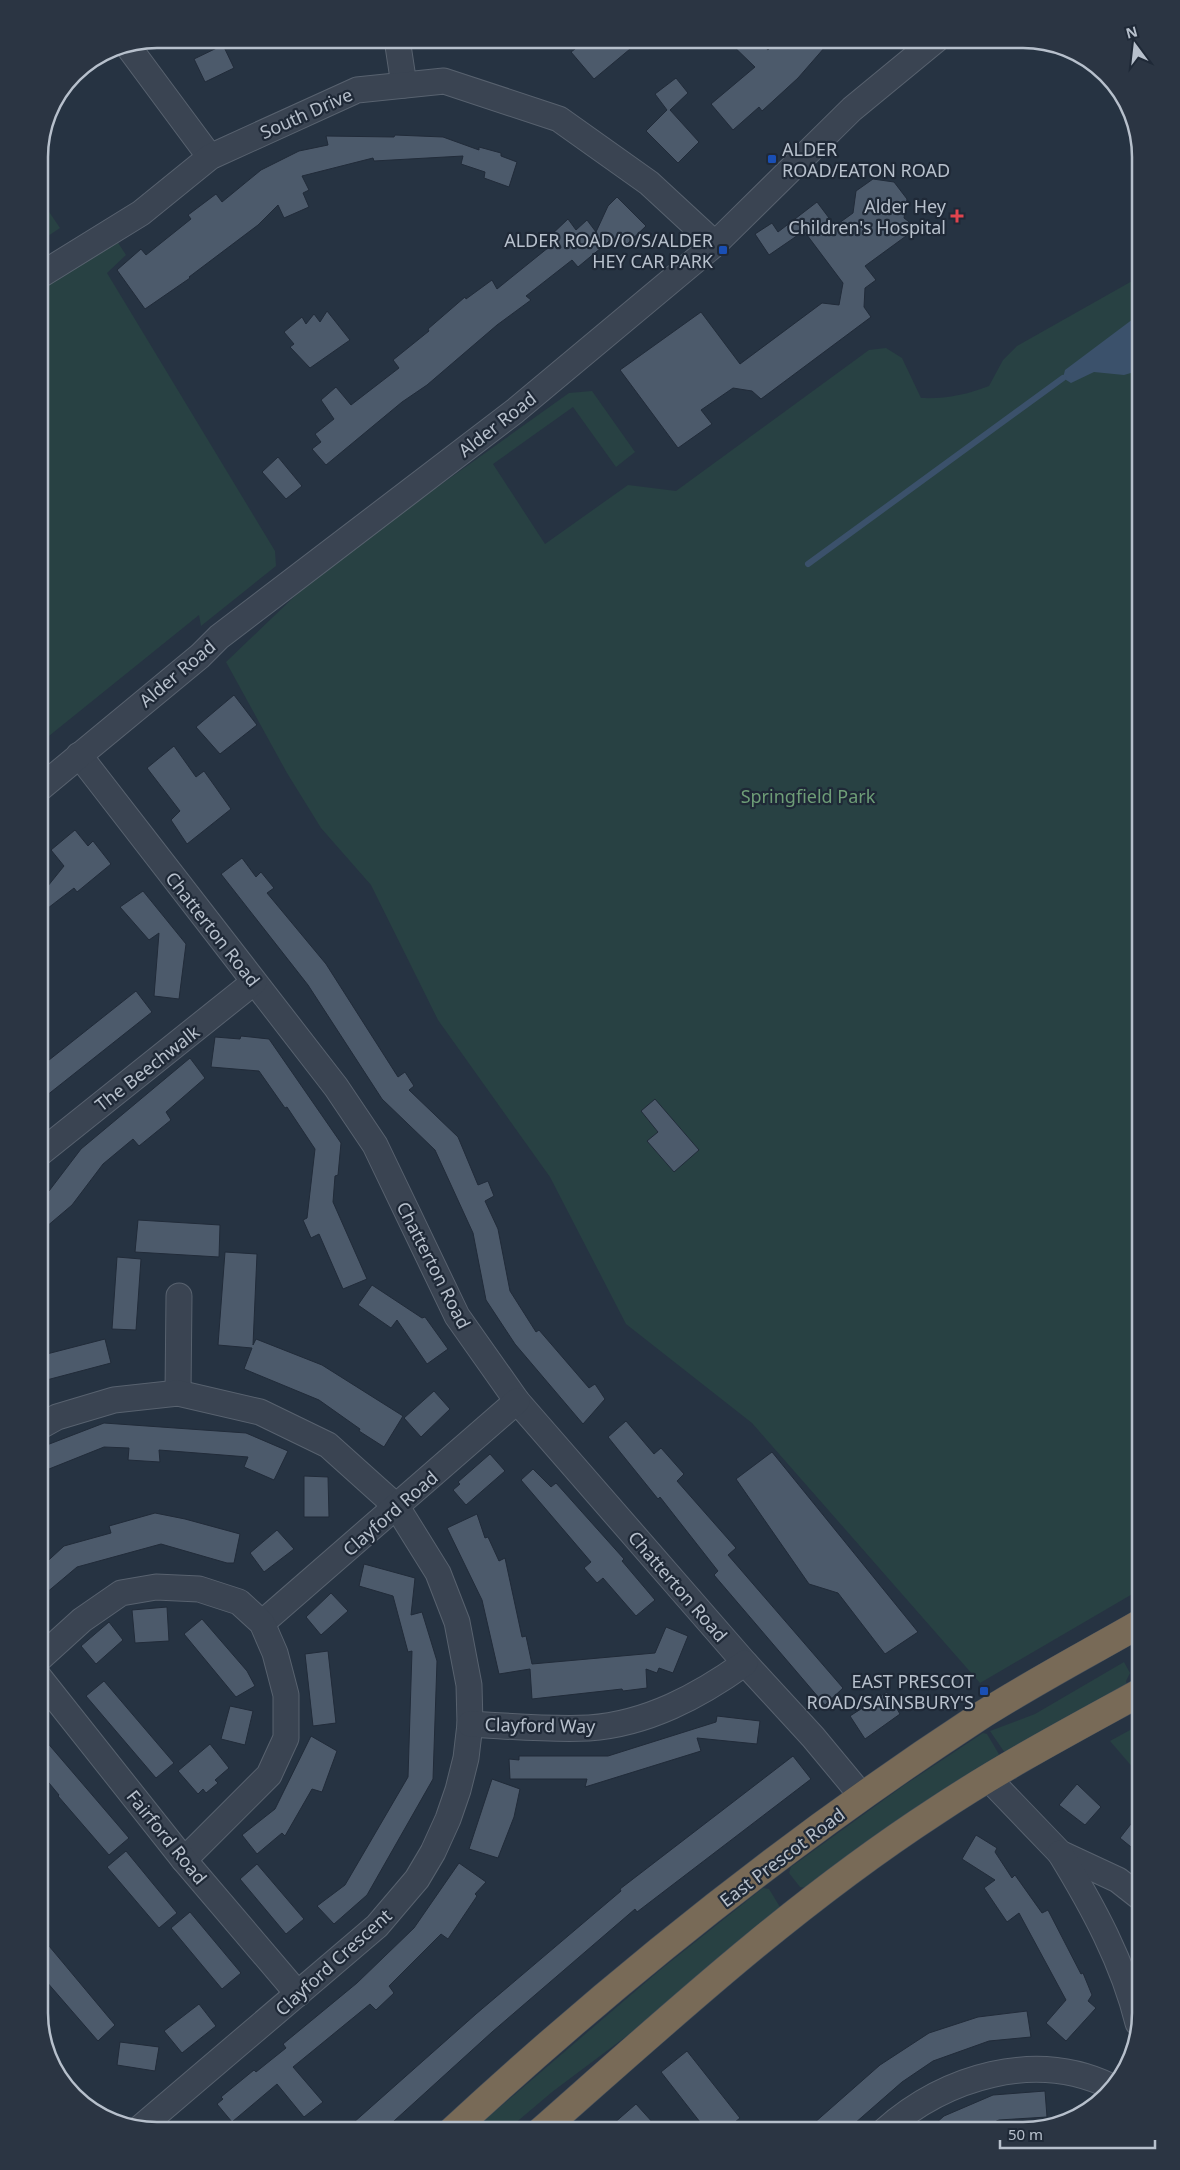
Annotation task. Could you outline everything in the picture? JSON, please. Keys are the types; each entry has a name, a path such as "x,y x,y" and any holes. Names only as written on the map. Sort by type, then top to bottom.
{"highway":[{"name":"East Prescot Road","path":"462,2122 599,2002 686,1931 862,1796 979,1717 1132,1628"},
{"path":"551,2122 670,2016 800,1909 888,1843 988,1778 1132,1697"}],"street":[{"path":"398,48 404,85"},
{"name":"Alder Road","path":"48,781 219,637 515,411 715,244 852,109 925,48"},
{"path":"132,50 210,156"},
{"name":"South Drive","path":"48,270 141,213 210,156 357,90 444,81 559,120 649,183 715,244"},
{"name":"Chatterton Road","path":"79,755 336,1086 375,1145 457,1316 517,1401 813,1737 862,1796"},
{"name":"The Beechwalk","path":"48,1147 254,982"},
{"path":"178,1393 179,1296"},
{"name":"Clayford Crescent","path":"48,1422 114,1400 178,1393 260,1412 328,1445 398,1507 438,1573 457,1622 469,1685 470,1724 466,1758 448,1820 434,1852 417,1879 377,1926 147,2122"},
{"name":"Clayford Road","path":"262,1623 398,1507 517,1401"},
{"path":"48,1651 82,1620 121,1593 156,1587 199,1588 239,1602 262,1623 275,1653 286,1694 286,1738 269,1775 184,1860"},
{"name":"Clayford Way","path":"470,1724 564,1728 617,1724 644,1718 671,1708 714,1684 745,1662"},
{"name":"Fairford Road","path":"48,1688 184,1860 298,1994"},
{"path":"988,1778 1060,1853 1087,1897 1105,1932 1120,1966 1132,2004"},
{"path":"1060,1853 1118,1880 1132,1891"},
{"path":"896,2122 934,2096 953,2086 980,2077 1026,2070 1053,2069 1080,2074 1107,2085"}],"green space":[{"path":"48,210 60,228 48,236"},
{"path":"113,235 126,255 107,273 275,551 276,566 201,626 199,615 48,737 48,275"},
{"name":"Springfield Park","path":"1132,281 1132,1594 980,1683 752,1423 626,1324 550,1177 438,1020 371,885 321,828 287,773 226,662 297,594 387,523 569,393 592,391 635,452 616,467 573,407 493,464 545,544 628,485 676,491 869,350 886,348 902,358 921,398 930,398 955,396 989,386 1003,360 1017,346"},
{"path":"1124,1662 1130,1673 1126,1681 1127,1685 1005,1753 990,1731 1035,1714"},
{"path":"1132,1729 1132,1767 1110,1741"},
{"path":"983,1733 987,1734 1000,1756 806,1888 800,1887 789,1873 791,1867 903,1786"},
{"path":"763,1888 769,1889 780,1907 778,1911 684,1987 636,2029 552,2092 517,2122 483,2122 660,1970"}],"water":[{"path":"1132,320 1132,373 1124,375 1094,372 1071,383 1063,378 1065,370"}],"building":[{"path":"217,48 224,48 234,68 205,82 194,59"},
{"path":"576,48 631,48 594,79 571,52"},
{"path":"735,48 766,48 768,50 770,48 824,48 798,78 762,111 759,107 733,130 711,104 755,67"},
{"path":"676,78 688,93 670,110 699,142 678,163 646,131 667,110 655,94"},
{"path":"395,135 443,137 479,150 479,147 501,153 501,156 517,162 509,187 484,178 485,172 461,164 463,156 374,161 373,158 302,176 309,190 303,193 309,207 284,218 278,205 258,225 190,278 145,309 117,270 141,249 146,255 191,219 188,215 216,194 222,202 261,170 299,151 328,145 326,136 394,137"},
{"path":"873,179 894,182 907,199 904,218 917,228 865,266 876,280 865,288 864,307 871,317 761,399 752,391 733,388 701,410 712,424 678,448 620,370 701,312 740,364 822,303 839,305 843,283 804,231 769,255 755,234 772,223 778,232 817,202 835,226 853,213 856,191"},
{"path":"617,197 646,226 624,247 613,238 578,267 572,260 526,296 531,300 497,325 427,385 402,402 326,465 312,449 321,442 315,434 334,419 321,400 336,387 351,405 399,368 393,360 429,331 428,329 465,297 466,299 492,280 497,289 554,243 549,237 568,219 576,230 587,220 596,232 608,206"},
{"path":"327,311 350,340 310,368 290,347 294,344 284,332 302,317 306,324 314,314 320,322"},
{"path":"278,457 302,486 286,499 262,472"},
{"path":"234,695 257,725 220,754 196,727"},
{"path":"174,746 196,777 204,771 231,809 187,844 171,820 180,811 147,768"},
{"path":"75,830 88,846 93,841 111,864 77,892 74,888 48,908 48,886 64,866 51,850"},
{"path":"242,858 256,877 261,872 274,888 267,893 326,964 398,1077 405,1072 414,1086 409,1090 458,1137 478,1185 488,1181 494,1196 485,1201 498,1229 510,1291 536,1332 539,1330 589,1388 595,1384 605,1399 583,1424 515,1344 486,1300 473,1233 435,1150 382,1099 308,985 221,874"},
{"path":"143,891 186,944 179,999 154,996 159,933 149,940 120,907"},
{"path":"136,991 152,1012 48,1094 48,1061"},
{"path":"241,1036 269,1039 341,1143 338,1175 335,1176 333,1202 367,1279 343,1289 319,1234 311,1238 303,1220 307,1218 315,1149 287,1107 285,1108 259,1071 211,1067 215,1037 240,1039"},
{"path":"190,1058 205,1078 166,1112 171,1120 139,1146 133,1139 103,1164 72,1205 48,1225 48,1192 81,1149"},
{"path":"655,1099 699,1150 674,1172 647,1141 658,1132 641,1111"},
{"path":"138,1220 220,1225 219,1257 135,1252"},
{"path":"225,1252 257,1254 253,1345 256,1339 322,1365 403,1416 384,1447 359,1431 360,1429 319,1400 244,1369 252,1348 218,1345"},
{"path":"117,1257 141,1259 136,1330 112,1329"},
{"path":"372,1285 422,1318 425,1317 448,1349 427,1364 397,1320 391,1328 358,1305"},
{"path":"105,1339 111,1363 48,1380 48,1354"},
{"path":"434,1391 450,1409 421,1437 404,1418"},
{"path":"626,1421 654,1454 661,1448 684,1474 677,1481 736,1548 728,1555 843,1688 825,1705 714,1575 718,1571 660,1497 658,1499 608,1437"},
{"path":"104,1423 246,1433 288,1451 274,1480 244,1467 248,1457 159,1450 160,1462 128,1460 129,1448 104,1447 48,1469 48,1445"},
{"path":"772,1452 918,1632 885,1654 838,1593 809,1584 736,1479"},
{"path":"490,1454 505,1471 466,1505 453,1490 460,1484 458,1482"},
{"path":"533,1469 551,1487 556,1483 624,1559 622,1561 655,1600 636,1616 603,1578 597,1583 584,1568 591,1562 521,1480"},
{"path":"304,1476 328,1477 329,1517 304,1517"},
{"path":"155,1513 240,1534 234,1563 227,1563 161,1544 77,1567 48,1591 48,1561 64,1546 111,1533 109,1526"},
{"path":"477,1514 485,1538 488,1537 499,1561 505,1558 522,1637 526,1636 532,1664 655,1653 666,1627 688,1636 673,1673 659,1668 657,1673 646,1669 647,1688 532,1699 530,1669 499,1674 482,1600 447,1528"},
{"path":"277,1530 294,1549 264,1572 250,1553"},
{"path":"364,1564 415,1578 411,1615 422,1612 437,1661 433,1779 367,1895 334,1924 317,1906 345,1885 408,1777 412,1651 408,1652 393,1596 359,1586"},
{"path":"331,1593 348,1611 321,1635 306,1617"},
{"path":"167,1607 169,1641 135,1643 132,1610"},
{"path":"202,1619 247,1671 255,1686 236,1697 184,1634"},
{"path":"109,1622 123,1640 96,1664 81,1646"},
{"path":"328,1651 336,1723 313,1726 305,1654"},
{"path":"104,1681 174,1763 156,1778 86,1696"},
{"path":"887,1692 900,1714 865,1739 850,1716"},
{"path":"230,1706 253,1711 245,1745 221,1739"},
{"path":"717,1716 760,1721 757,1744 697,1738 701,1751 585,1787 587,1779 510,1779 509,1759 519,1760 519,1756 608,1756 716,1722"},
{"path":"311,1736 337,1751 322,1792 312,1789 285,1836 282,1833 257,1854 242,1835 275,1809"},
{"path":"48,1744 129,1838 109,1855 48,1782"},
{"path":"210,1744 229,1768 215,1780 218,1783 206,1793 203,1789 198,1794 178,1771"},
{"path":"793,1756 811,1779 637,1912 635,1909 492,2032 393,2122 354,2122 476,2014 621,1891 620,1889"},
{"path":"492,1779 520,1789 514,1817 498,1858 469,1849"},
{"path":"1077,1784 1101,1807 1085,1825 1059,1805"},
{"path":"1132,1823 1132,1848 1120,1838"},
{"path":"976,1835 997,1848 995,1852 1012,1878 1015,1875 1042,1913 1048,1910 1081,1974 1083,1973 1092,1995 1088,2001 1096,2008 1066,2041 1046,2023 1066,2000 1019,1913 1007,1922 984,1888 995,1880 962,1859"},
{"path":"126,1851 177,1913 159,1928 107,1867"},
{"path":"459,1863 486,1882 475,1894 477,1896 448,1939 441,1934 389,1986 394,1993 376,2010 370,2004 293,2067 323,2102 304,2117 277,2084 232,2122 217,2104 223,2099 221,2097 254,2070 256,2072 286,2048 283,2044 357,1983 414,1928"},
{"path":"257,1864 304,1919 286,1934 240,1879"},
{"path":"190,1912 241,1973 222,1989 171,1928"},
{"path":"48,1945 115,2025 98,2041 48,1983"},
{"path":"199,2004 216,2026 182,2053 164,2031"},
{"path":"1027,2011 1031,2037 989,2041 933,2061 902,2082 856,2122 815,2122 880,2065 929,2033 978,2017"},
{"path":"120,2042 159,2047 155,2071 117,2065"},
{"path":"687,2051 740,2118 735,2122 700,2122 661,2072"},
{"path":"1045,2091 1047,2117 999,2120 994,2122 937,2122 944,2116 993,2095"},
{"path":"636,2104 652,2122 615,2122"}],"waterway":[{"path":"808,564 1063,378"}],"place":[{"name":"ALDER ROAD/EATON ROAD","path":"772,159"},
{"name":"Alder Hey Children's Hospital","path":"957,216"},
{"name":"ALDER ROAD/O/S/ALDER HEY CAR PARK","path":"723,250"},
{"name":"EAST PRESCOT ROAD/SAINSBURY'S","path":"984,1691"}]}
